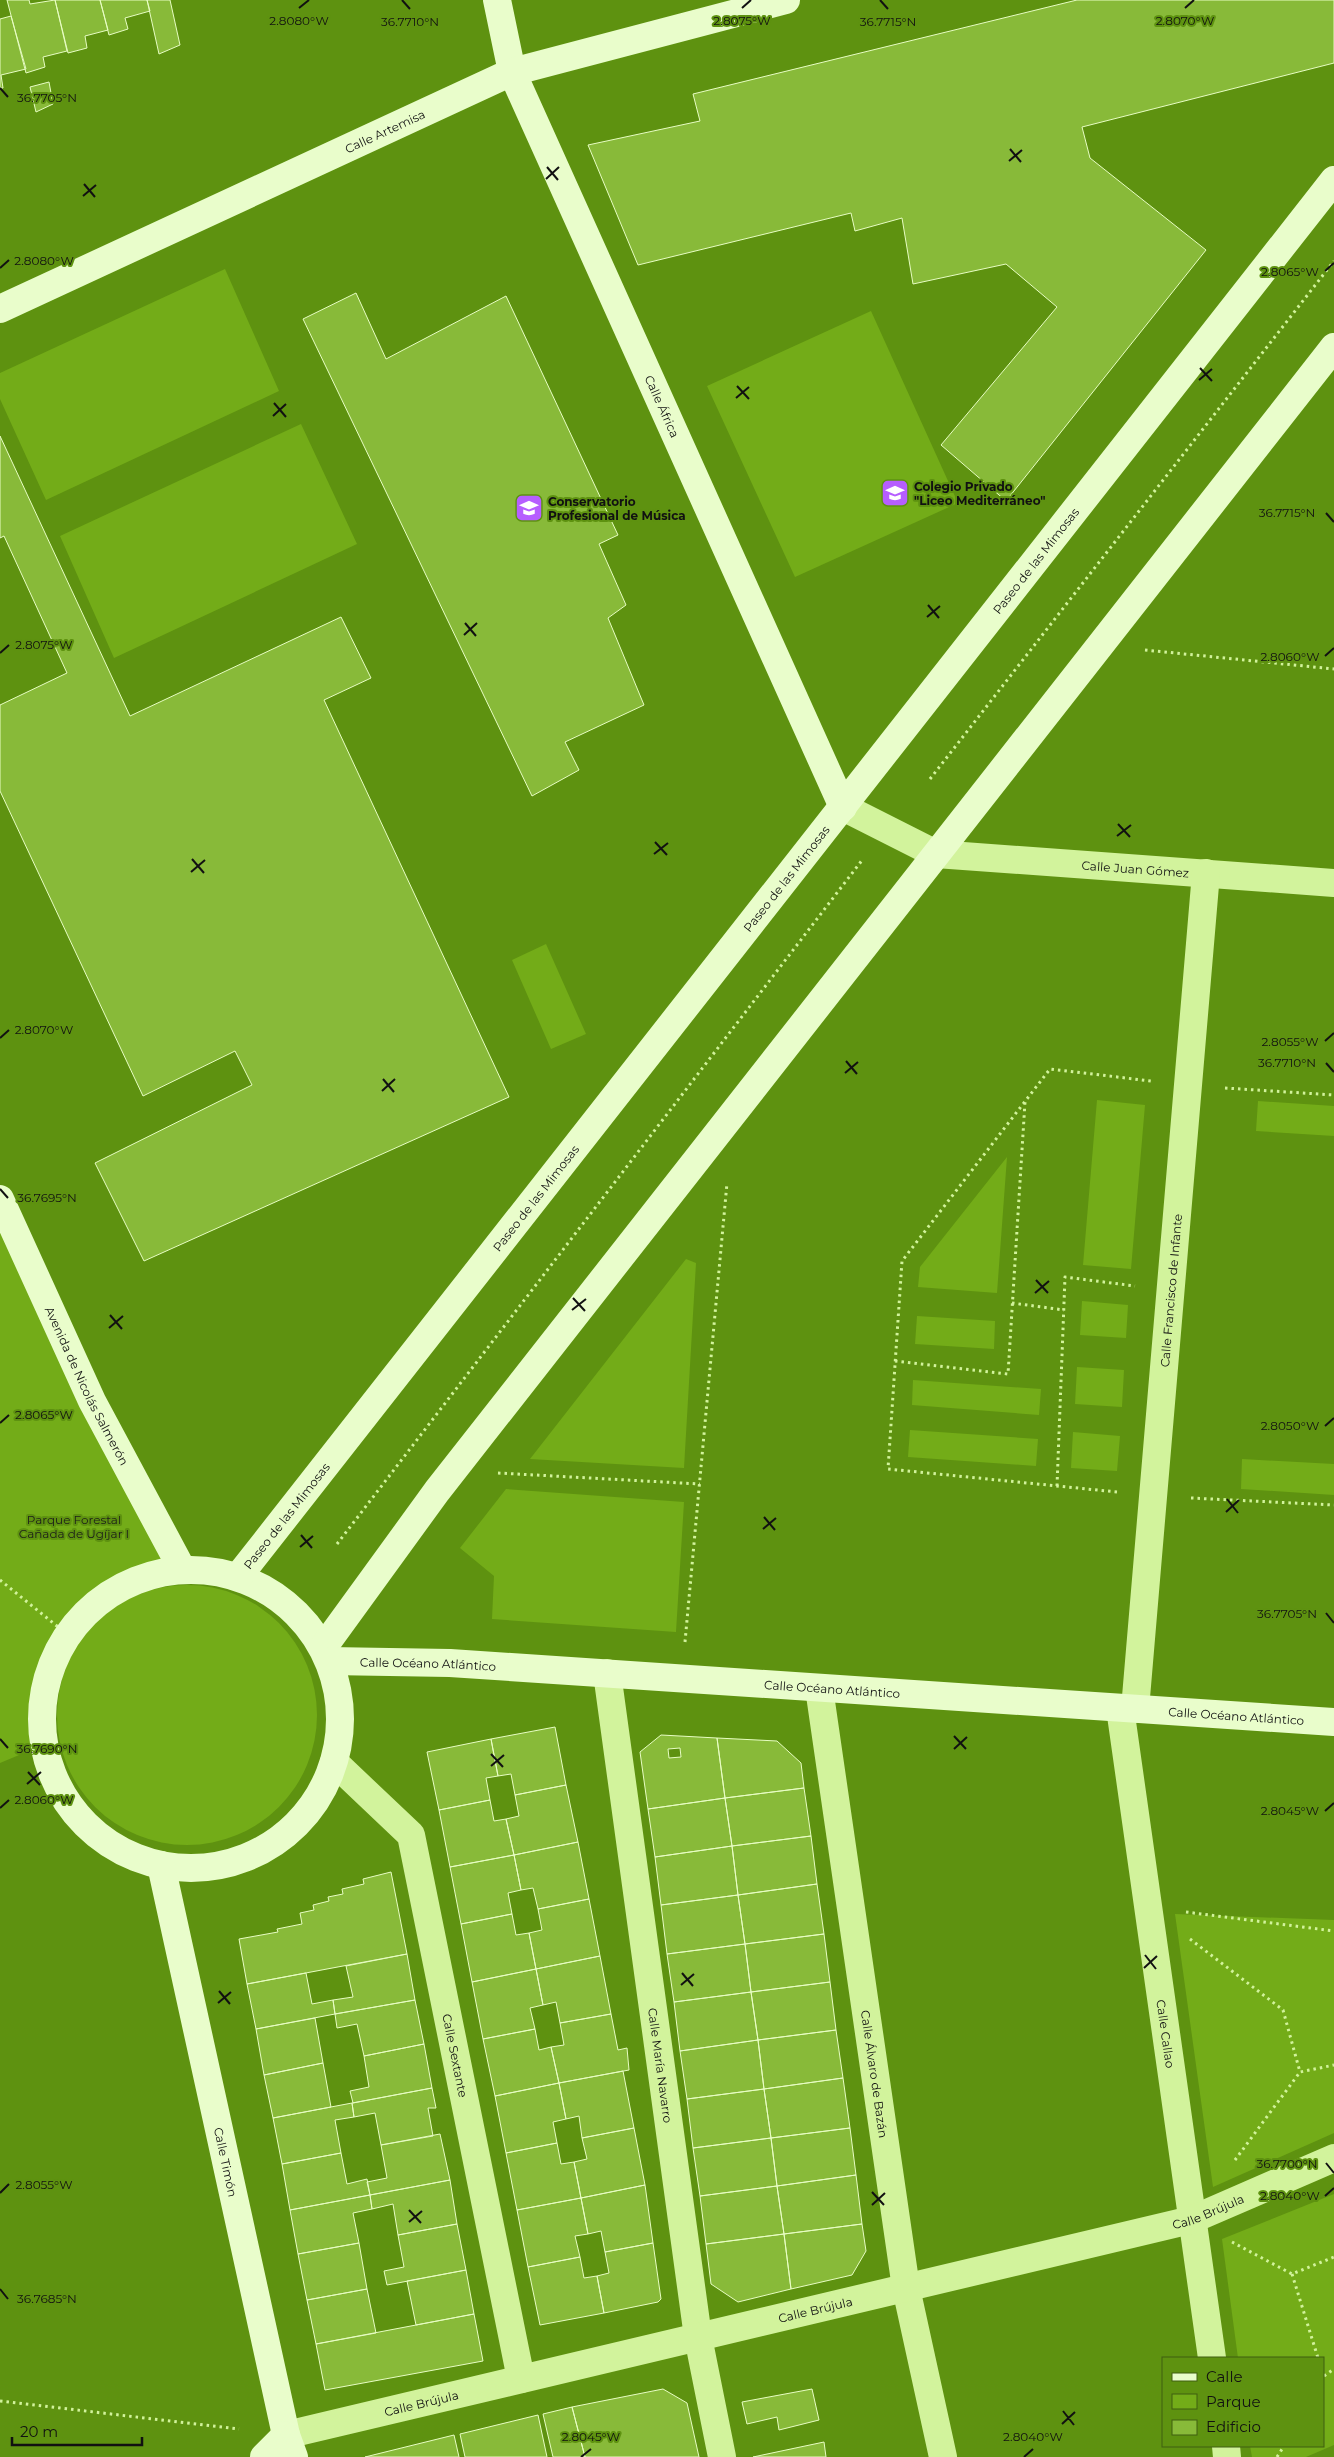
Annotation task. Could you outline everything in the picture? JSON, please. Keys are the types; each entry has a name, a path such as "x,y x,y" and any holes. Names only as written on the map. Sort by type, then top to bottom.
{"street":[{"name":"Calle África","path":"497,0 512,72 843,806"},
{"name":"Calle Artemisa","path":"0,309 512,72 786,0"},
{"name":"Paseo de las Mimosas","path":"238,1577 1334,180"},
{"path":"326,1654 453,1470 1334,346"},
{"path":"843,806 936,854"},
{"name":"Calle Juan Gómez","path":"936,854 1334,883"},
{"name":"Calle Francisco de Infante","path":"1128,1708 1153,1496 1206,873"},
{"name":"Avenida de Nicolás Salmerón","path":"0,1198 92,1401 182,1569"},
{"path":"182,1569 210,1570 238,1577 264,1588 287,1604 307,1624 326,1654 339,1694 340,1728 334,1762 320,1796 297,1825 268,1847 235,1862 199,1868 162,1865 120,1850 84,1823 58,1787 43,1745 41,1715 45,1685 58,1650 79,1619 116,1588 150,1574 182,1569"},
{"name":"Calle Océano Atlántico","path":"326,1654 1334,1722"},
{"name":"Calle María Navarro","path":"607,1673 698,2337 722,2457"},
{"name":"Calle Álvaro de Bazán","path":"819,1688 906,2288 943,2457"},
{"name":"Calle Callao","path":"1128,1708 1148,1907 1212,2357"},
{"name":"Calle Sextante","path":"334,1762 411,1835 521,2379"},
{"name":"Calle Timón","path":"162,1865 290,2446"},
{"name":"Calle Brújula","path":"290,2446 521,2379 1191,2220 1334,2158"},
{"path":"264,2457 290,2446"}],"path":[{"path":"930,779 1334,261"},
{"path":"1099,646 1334,669"},
{"path":"337,1544 864,859"},
{"path":"1334,1095 1188,1086 1050,1069 902,1261 888,1469 1153,1496 1334,1505"},
{"path":"895,1361 1008,1374 1025,1101"},
{"path":"682,1678 727,1181"},
{"path":"1057,1486 1065,1277 1170,1291"},
{"path":"1012,1303 1064,1310"},
{"path":"453,1470 700,1484"},
{"path":"0,1580 68,1635"},
{"path":"1148,1907 1334,1931"},
{"path":"1148,1907 1283,2010 1300,2072"},
{"path":"1231,2165 1300,2072 1334,2065"},
{"path":"1191,2220 1292,2274 1318,2357"},
{"path":"1292,2274 1334,2257"},
{"path":"0,2400 290,2446"}],"green space":[{"path":"225,269 279,391 46,500 0,399 0,373"},
{"path":"871,311 958,503 795,577 707,386"},
{"path":"301,424 357,544 114,658 60,536"},
{"path":"546,944 586,1034 551,1049 512,960"},
{"path":"1097,1100 1145,1105 1131,1269 1083,1265"},
{"path":"1258,1101 1334,1106 1334,1136 1256,1131"},
{"path":"1007,1157 997,1293 918,1287 920,1267"},
{"name":"Parque Forestal Cañada de Ugíjar I","path":"0,1199 182,1569 148,1576 116,1588 80,1620 58,1651 51,1668 44,1704 43,1745 0,1763"},
{"path":"686,1259 696,1263 684,1468 530,1459"},
{"path":"1082,1301 1128,1305 1126,1338 1080,1335"},
{"path":"917,1316 995,1321 994,1349 915,1344"},
{"path":"1077,1367 1124,1370 1122,1407 1075,1404"},
{"path":"913,1380 1041,1389 1039,1415 912,1405"},
{"path":"910,1430 1038,1439 1036,1466 908,1457"},
{"path":"1073,1432 1120,1436 1117,1471 1071,1468"},
{"path":"1242,1459 1334,1464 1334,1495 1241,1489"},
{"path":"506,1489 684,1502 676,1632 492,1619 494,1576 460,1548"},
{"path":"174,1585 200,1585 237,1594 270,1614 288,1632 308,1665 315,1690 317,1715 315,1740 308,1765 288,1798 270,1816 237,1836 225,1840 200,1845 174,1845 137,1836 104,1816 86,1798 66,1765 62,1753 57,1728 57,1702 66,1665 86,1632 104,1614 137,1594 149,1590"},
{"path":"1175,1914 1334,1920 1334,2133 1213,2187"},
{"path":"1334,2194 1334,2445 1306,2457 1252,2457 1250,2447 1324,2447 1324,2357 1238,2357 1222,2239"}],"building":[{"path":"7,0 29,0 30,4 55,0 67,51 43,57 45,67 26,73"},
{"path":"55,0 100,0 108,30 85,36 87,48 68,53"},
{"path":"100,0 147,0 150,11 125,18 128,29 109,35"},
{"path":"147,0 170,0 180,45 159,54"},
{"path":"1077,0 1334,0 1334,63 1082,127 1090,158 1206,250 1006,501 941,445 1057,307 1006,264 913,284 902,218 855,231 851,213 638,265 588,145 700,121 693,94"},
{"path":"11,16 26,69 1,75 3,88 0,88 0,19"},
{"path":"49,82 53,104 36,112 30,87"},
{"path":"356,293 386,359 506,296 618,535 599,544 626,605 608,618 644,705 565,742 579,770 532,796 303,319"},
{"path":"0,436 130,716 341,617 371,678 324,700 509,1097 144,1261 95,1163 252,1085 235,1051 143,1096 0,791 0,705 67,673 4,536 0,538"},
{"path":"555,1727 566,1785 515,1795 511,1774 498,1776 491,1739"},
{"path":"661,1735 717,1738 725,1798 648,1809 640,1752","holes":["680,1748 681,1757 669,1758 668,1749"]},
{"path":"717,1738 777,1741 801,1763 804,1788 725,1798"},
{"path":"491,1739 498,1776 486,1778 490,1800 439,1810 427,1752"},
{"path":"566,1785 578,1842 514,1855 506,1819 519,1816 515,1795"},
{"path":"804,1788 811,1836 732,1846 725,1798"},
{"path":"725,1798 732,1846 655,1857 648,1809"},
{"path":"490,1800 494,1821 506,1819 514,1855 450,1867 439,1810"},
{"path":"811,1836 817,1884 738,1895 732,1846"},
{"path":"578,1842 589,1899 538,1909 533,1888 521,1890 514,1855"},
{"path":"732,1846 738,1895 661,1905 655,1857"},
{"path":"514,1855 521,1890 508,1893 512,1914 461,1924 450,1867"},
{"path":"391,1872 407,1954 247,1984 239,1939 278,1932 277,1929 302,1924 300,1913 314,1910 313,1905 329,1901 328,1897 343,1894 342,1889 364,1884 363,1879"},
{"path":"817,1884 824,1934 745,1944 738,1895"},
{"path":"738,1895 745,1944 667,1954 661,1905"},
{"path":"589,1899 600,1956 536,1969 529,1933 542,1930 538,1909"},
{"path":"512,1914 516,1935 529,1933 536,1969 472,1982 461,1924"},
{"path":"824,1934 830,1982 751,1992 745,1944"},
{"path":"745,1944 751,1992 674,2002 667,1954"},
{"path":"407,1954 415,2000 335,2014 333,2000 353,1997 346,1966"},
{"path":"600,1956 611,2014 560,2023 556,2002 543,2005 536,1969"},
{"path":"536,1969 543,2005 530,2008 535,2029 483,2039 472,1982"},
{"path":"306,1973 312,2004 333,2000 335,2014 256,2029 247,1984"},
{"path":"830,1982 836,2030 758,2040 751,1992"},
{"path":"751,1992 758,2040 680,2051 674,2002"},
{"path":"415,2000 424,2044 364,2056 357,2024 337,2028 335,2014"},
{"path":"611,2014 618,2050 627,2048 629,2070 559,2083 551,2047 564,2045 560,2023"},
{"path":"315,2018 323,2063 264,2075 256,2029"},
{"path":"535,2029 539,2050 551,2047 559,2083 495,2096 483,2039"},
{"path":"836,2030 843,2078 764,2089 758,2040"},
{"path":"758,2040 764,2089 687,2099 680,2051"},
{"path":"424,2044 432,2088 353,2103 350,2091 369,2087 364,2056"},
{"path":"323,2063 331,2107 273,2118 264,2075"},
{"path":"623,2071 634,2128 582,2138 579,2116 566,2119 559,2083"},
{"path":"843,2078 850,2128 771,2138 764,2089"},
{"path":"559,2083 566,2119 553,2122 557,2143 506,2153 495,2096"},
{"path":"432,2088 436,2108 428,2108 433,2136 381,2145 375,2113 354,2117 352,2103"},
{"path":"764,2089 771,2138 693,2148 687,2099"},
{"path":"352,2103 354,2117 335,2120 341,2153 282,2164 273,2118"},
{"path":"634,2128 645,2185 581,2198 574,2162 587,2159 582,2138"},
{"path":"850,2128 856,2175 777,2186 771,2138"},
{"path":"440,2134 450,2180 370,2195 367,2182 387,2178 381,2145"},
{"path":"771,2138 777,2186 700,2196 693,2148"},
{"path":"557,2143 561,2164 574,2162 581,2198 517,2210 506,2153"},
{"path":"341,2153 347,2184 367,2179 370,2195 290,2210 282,2164"},
{"path":"856,2175 862,2224 784,2234 777,2186"},
{"path":"450,2180 457,2224 398,2235 393,2204 372,2209 370,2195"},
{"path":"645,2185 653,2243 605,2252 601,2231 588,2234 581,2198"},
{"path":"777,2186 784,2234 706,2244 700,2196"},
{"path":"370,2195 372,2209 353,2213 359,2243 298,2254 290,2210"},
{"path":"581,2198 588,2234 575,2236 580,2257 528,2267 517,2210"},
{"path":"457,2224 466,2270 387,2285 384,2271 404,2267 398,2235"},
{"path":"862,2224 866,2251 852,2275 791,2289 784,2234"},
{"path":"784,2234 791,2289 738,2302 711,2284 706,2244"},
{"path":"359,2243 367,2289 307,2300 298,2254"},
{"path":"653,2243 661,2299 658,2302 604,2313 597,2276 609,2273 605,2252"},
{"path":"580,2257 584,2278 597,2276 604,2313 540,2325 528,2267"},
{"path":"466,2270 474,2314 416,2325 407,2281"},
{"path":"367,2289 376,2333 316,2344 307,2300"},
{"path":"474,2314 483,2361 325,2390 316,2344"},
{"path":"663,2389 687,2403 699,2457 585,2457 572,2407"},
{"path":"812,2389 819,2420 779,2430 777,2417 747,2424 742,2402"},
{"path":"572,2407 585,2457 553,2457 543,2414"},
{"path":"538,2415 547,2457 465,2457 460,2434"},
{"path":"454,2435 459,2457 365,2457"},
{"path":"824,2442 826,2457 753,2457"}],"place":[{"name":"Colegio Privado \"Liceo Mediterráneo\"","path":"895,493"},
{"name":"Conservatorio Profesional de Música","path":"529,508"}]}
